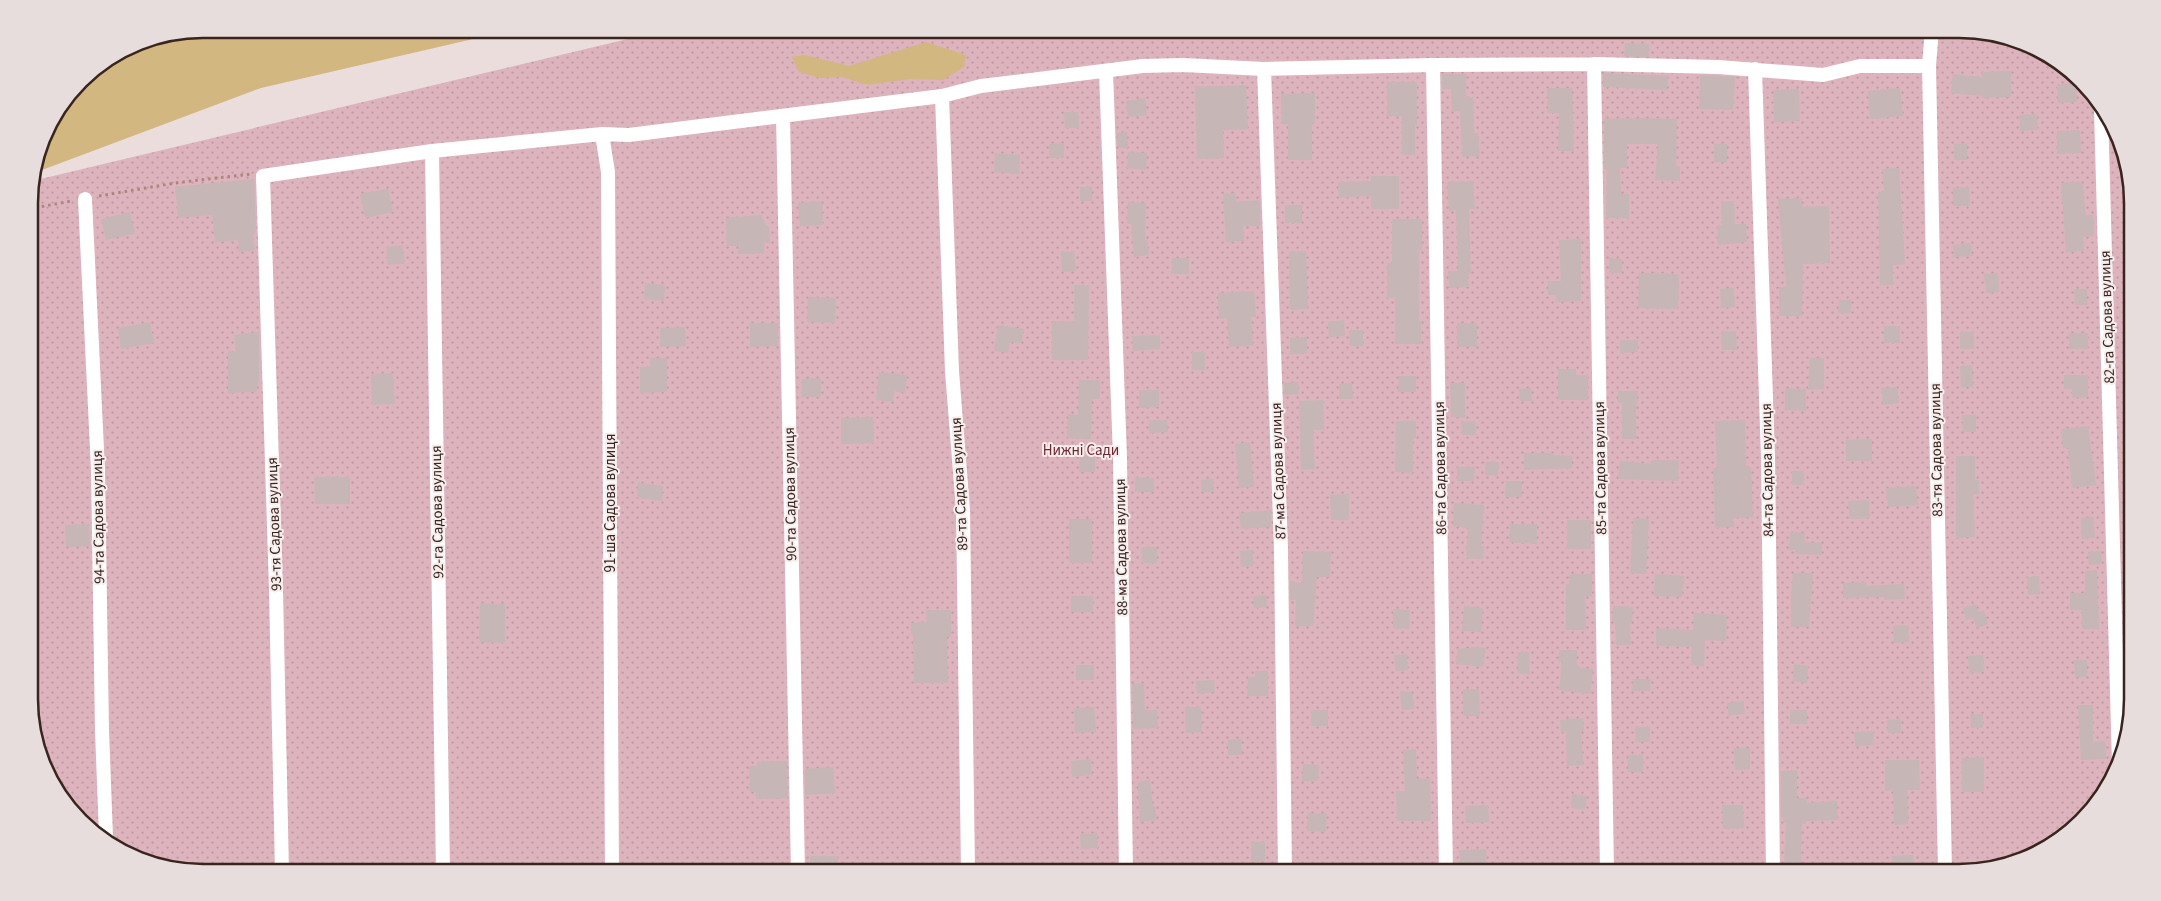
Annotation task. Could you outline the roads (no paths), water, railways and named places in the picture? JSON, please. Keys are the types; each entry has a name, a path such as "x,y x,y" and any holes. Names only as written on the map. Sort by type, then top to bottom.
{"street":[{"name":"83-тя Садова вулиця","path":"1931,38 1929,66 1945,863"},
{"path":"432,151 602,134 629,135 942,96 981,86 1142,66 1184,65 1264,69 1433,64 1594,64 1755,69 1823,75 1860,66 1929,66"},
{"name":"86-та Садова вулиця","path":"1433,64 1446,863"},
{"name":"85-та Садова вулиця","path":"1594,64 1607,863"},
{"name":"87-ма Садова вулиця","path":"1264,69 1281,548 1285,863"},
{"name":"84-та Садова вулиця","path":"1755,69 1768,458 1774,863"},
{"name":"88-ма Садова вулиця","path":"1106,71 1120,468 1126,863"},
{"name":"89-та Садова вулиця","path":"942,96 952,371 963,510 968,864"},
{"name":"90-та Садова вулиця","path":"783,116 798,864"},
{"name":"82-га Садова вулиця","path":"2101,121 2118,739"},
{"name":"91-ша Садова вулиця","path":"602,134 608,172 612,864"},
{"name":"93-тя Садова вулиця","path":"282,864 276,580 264,176 432,151"},
{"name":"92-га Садова вулиця","path":"432,151 443,864"},
{"name":"94-та Садова вулиця","path":"84,199 98,470 102,731 106,832"}],"park label":[{"name":"Нижні Сади","path":"1081,450"}]}
